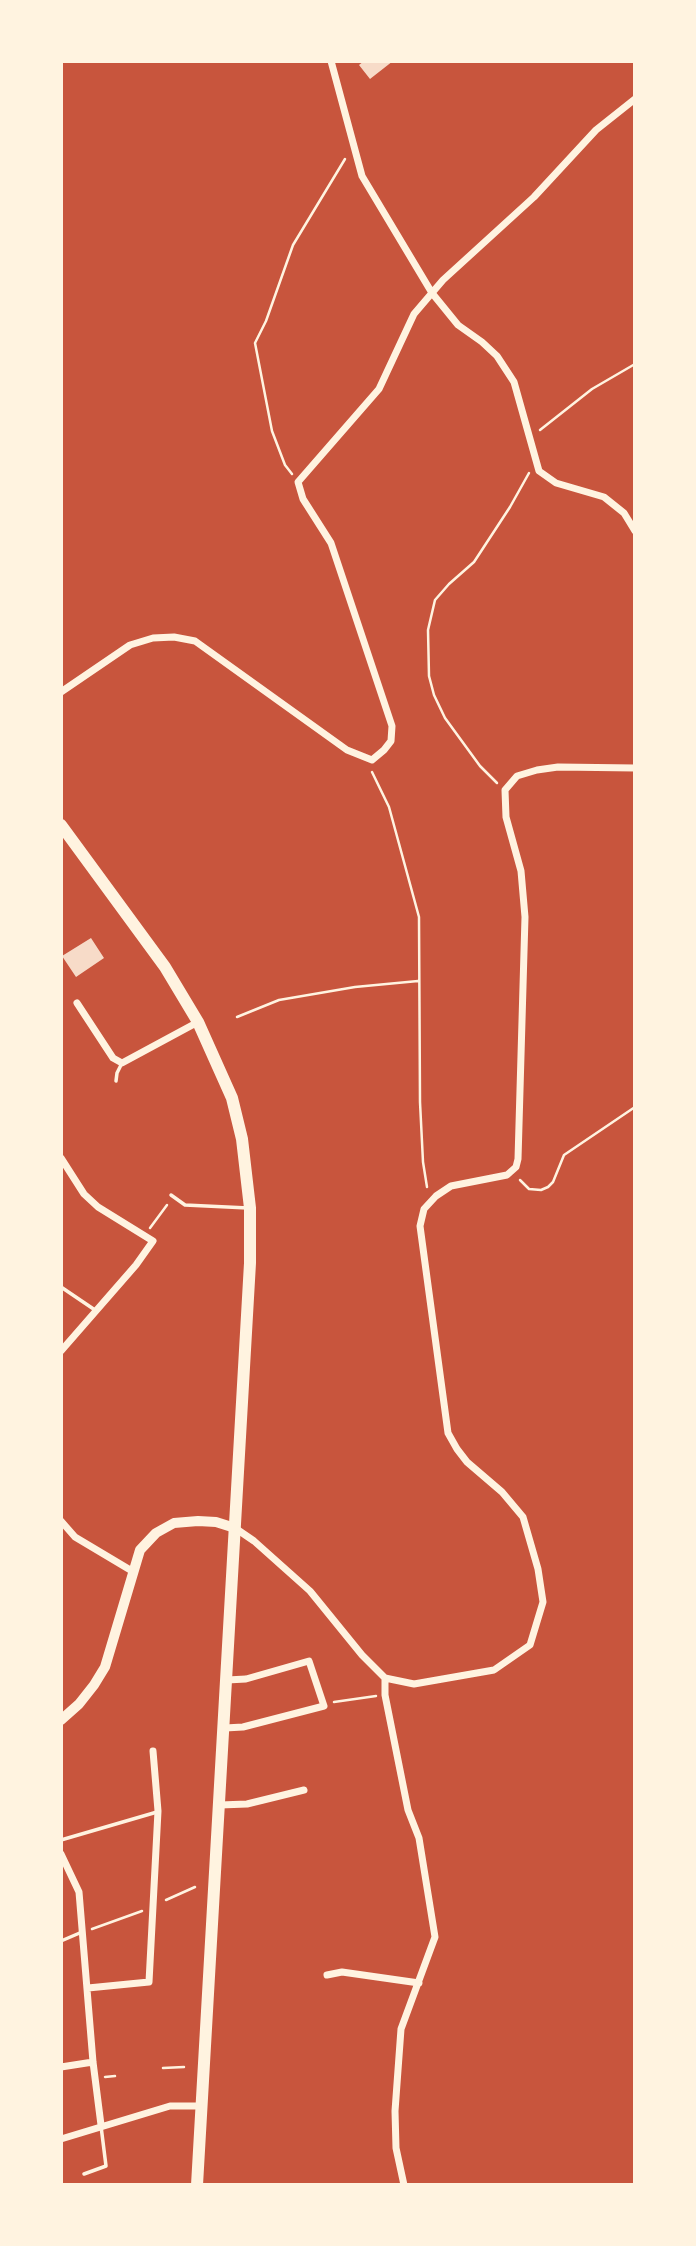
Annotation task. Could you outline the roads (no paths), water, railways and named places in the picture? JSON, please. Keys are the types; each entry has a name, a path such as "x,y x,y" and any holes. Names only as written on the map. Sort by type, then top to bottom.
{"main road":[{"path":"61,825 165,967 198,1022 232,1098 242,1139 250,1208 250,1263 236,1528 197,2185"}],"street":[{"path":"331,61 362,176 432,293 458,325 497,356 514,382 539,471 556,483 604,497 624,513 635,531"},
{"path":"61,692 130,645 153,638 195,640 347,750 372,760 384,750 391,741 392,726 331,543 303,499 298,482 379,389 414,314 443,280 534,197 596,130 635,99"},
{"path":"61,1720 79,1704 105,1667 140,1550 156,1533 174,1523 216,1522 236,1528 254,1541 310,1591 362,1656 385,1678 414,1684 494,1670 530,1644 543,1602 538,1569 523,1517 502,1492 467,1462 448,1433 420,1226 424,1209 452,1186 507,1175 513,1172 518,1160 525,917 521,871 506,817 505,790 517,776 537,770 558,767 635,768"},
{"path":"77,1003 113,1058 122,1063 198,1022"},
{"path":"61,1158 84,1194 99,1207 153,1241 136,1265 61,1351"},
{"path":"61,1521 64,1531 132,1571"},
{"path":"225,1728 243,1727 324,1706 309,1661 246,1679 227,1680"},
{"path":"385,1678 387,1708 408,1810 419,1838 435,1937 401,2029 395,2111 397,2148 404,2185"},
{"path":"88,1988 149,1982 158,1811 153,1751"},
{"path":"220,1805 247,1804 304,1790"},
{"path":"61,1854 79,1892 101,2126"},
{"path":"342,1960 342,1972"},
{"path":"327,1975 342,1972 419,1983"},
{"path":"61,2067 93,2062"},
{"path":"61,2139 170,2106 201,2106"}],"lane":[{"path":"116,1081 122,1063"},
{"path":"172,1196 185,1205 250,1208"},
{"path":"61,1287 96,1310"},
{"path":"61,1840 158,1811"},
{"path":"61,1941 83,1932"},
{"path":"84,2174 106,2166 101,2126"}]}
